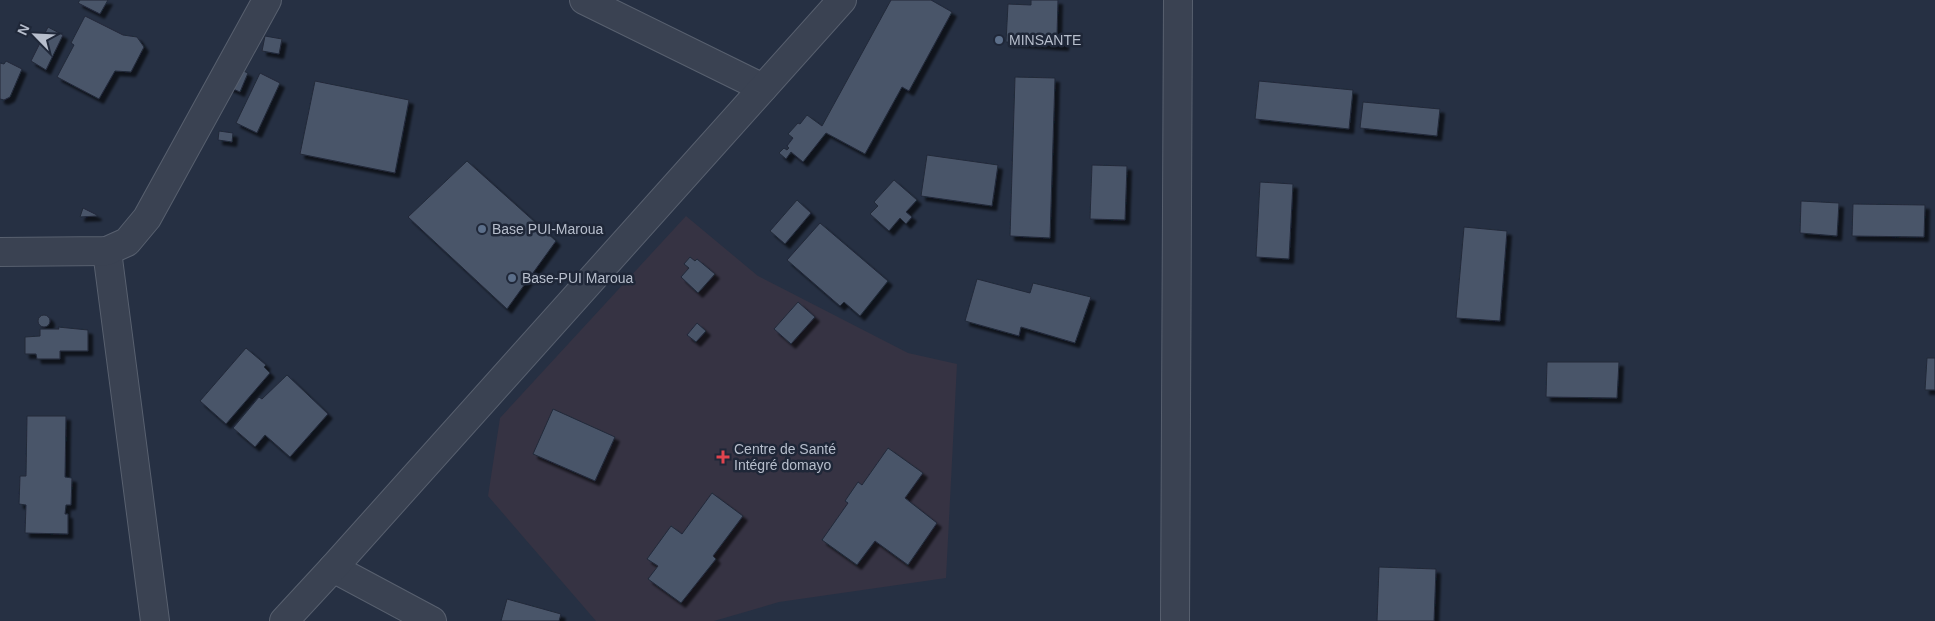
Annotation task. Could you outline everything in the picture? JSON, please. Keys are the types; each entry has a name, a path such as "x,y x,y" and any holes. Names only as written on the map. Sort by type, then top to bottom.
{"street":[{"path":"0,252 107,251 128,242 147,218 267,0"},
{"path":"584,0 763,88"},
{"path":"284,621 842,0"},
{"path":"1175,621 1178,0"},
{"path":"107,251 155,621"},
{"path":"333,568 432,621"}],"shaded area":[{"name":"Centre de Santé Intégré domayo","path":"686,216 758,276 908,353 957,364 946,578 779,602 714,621 596,621 488,496 500,418"}],"building":[{"path":"80,0 108,0 100,14 78,3"},
{"path":"891,0 931,0 952,12 909,91 902,87 865,154 826,133 803,162 791,152 786,159 779,153 784,148 787,150 789,148 787,146 793,138 788,134 807,115 822,126"},
{"path":"1031,0 1058,0 1057,35 1064,35 1064,46 1006,42 1008,4 1031,5"},
{"path":"85,16 123,35 137,37 144,47 131,72 115,71 99,99 57,77 74,45 71,43"},
{"path":"48,27 63,35 46,70 31,61"},
{"path":"265,36 282,39 279,54 262,51"},
{"path":"6,61 22,69 10,97 4,100 0,99 0,63 4,64"},
{"path":"232,66 248,73 240,92 224,85"},
{"path":"260,73 280,83 257,133 236,123"},
{"path":"1015,77 1055,78 1050,238 1010,236"},
{"path":"315,81 409,100 395,173 300,154"},
{"path":"1259,81 1353,90 1349,129 1255,119"},
{"path":"1363,102 1440,109 1437,136 1360,128"},
{"path":"219,131 233,133 232,142 218,140"},
{"path":"927,155 998,165 992,206 921,196"},
{"name":"Base PUI-Maroua","path":"467,161 556,241 507,309 408,217"},
{"path":"1092,165 1127,166 1125,220 1090,219"},
{"path":"894,180 917,200 906,212 912,217 906,224 900,218 889,231 870,214 878,206 874,202"},
{"path":"1260,182 1293,184 1289,259 1256,257"},
{"path":"797,200 811,213 785,244 770,231"},
{"path":"1801,201 1839,203 1837,236 1800,233"},
{"path":"1853,204 1925,205 1924,237 1852,236"},
{"path":"83,208 97,215 97,216 80,217"},
{"path":"820,223 888,281 860,316 844,302 840,306 787,260"},
{"path":"1464,227 1507,231 1500,321 1456,318"},
{"path":"690,257 695,261 697,259 715,274 698,293 681,277 689,268 684,264"},
{"path":"977,279 1030,293 1033,283 1091,297 1075,343 1021,327 1019,336 965,321"},
{"path":"798,302 815,317 791,344 774,329"},
{"path":"44,315 50,321 44,327 38,321"},
{"path":"697,323 706,331 696,342 687,335"},
{"path":"58,327 88,330 88,351 60,351 60,359 37,359 36,354 25,354 25,337 40,336 40,329 59,329"},
{"path":"246,348 266,365 264,367 270,373 226,424 200,401"},
{"path":"1927,358 1935,358 1935,390 1925,390"},
{"path":"1547,362 1619,362 1617,398 1546,397"},
{"path":"287,375 328,414 290,457 265,435 255,447 233,428 259,397 262,399"},
{"path":"553,409 615,437 595,481 533,454"},
{"path":"27,416 66,416 65,477 72,478 71,505 66,505 65,514 68,514 68,534 25,533 26,505 19,504 20,476 26,476"},
{"path":"888,448 923,473 905,498 937,523 908,565 875,541 857,565 822,540 848,503 845,501 858,482 862,485"},
{"path":"712,493 743,516 713,556 716,559 681,603 648,579 658,566 647,559 671,526 682,534"},
{"path":"1379,567 1436,569 1434,621 1377,621"},
{"path":"507,599 561,614 559,621 501,621"}],"place":[{"name":"MINSANTE","path":"999,40"},
{"name":"Base PUI-Maroua","path":"482,229"},
{"name":"Base-PUI Maroua","path":"512,278"},
{"name":"Centre de Santé Intégré domayo","path":"723,457"}]}
